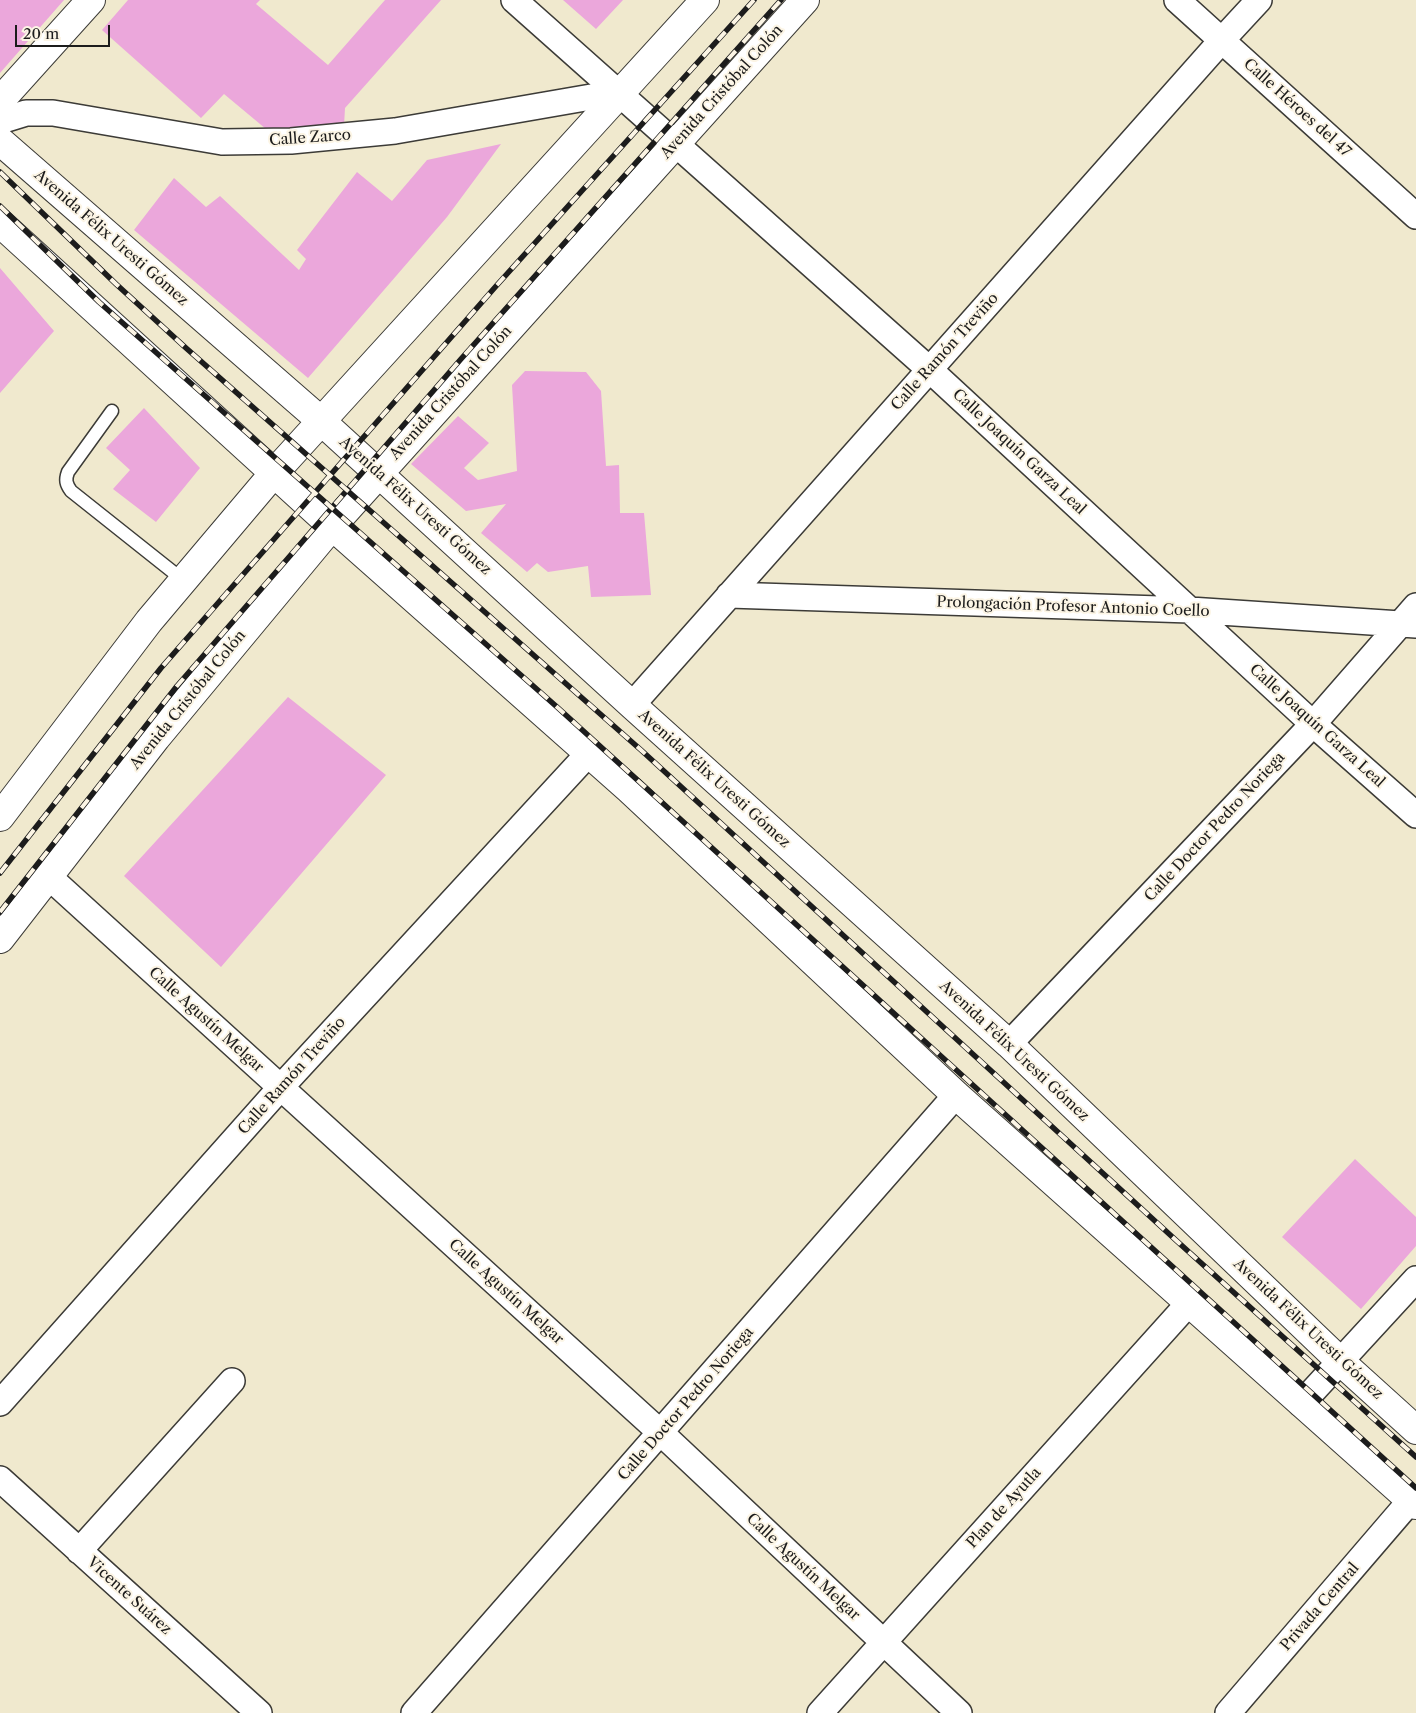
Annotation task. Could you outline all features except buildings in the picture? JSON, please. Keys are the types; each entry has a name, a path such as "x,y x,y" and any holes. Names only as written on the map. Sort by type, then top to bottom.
{"main road":[{"path":"0,101 91,0"},
{"path":"0,817 149,621 274,473 320,420 704,0"},
{"name":"Avenida Cristóbal Colón","path":"0,939 156,738 332,526 805,0"},
{"name":"Avenida Félix Uresti Gómez","path":"0,141 320,420 632,705 1009,1044 1341,1362 1416,1430"},
{"path":"0,223 332,526 589,753 956,1094 1413,1502"}],"street":[{"name":"Calle Joaquín Garza Leal","path":"514,0 620,92 930,370 1313,724 1416,815"},
{"name":"Calle Héroes del 47","path":"1177,0 1416,216"},
{"name":"Calle Ramón Treviño","path":"632,705 1259,0"},
{"name":"Calle Zarco","path":"0,121 26,113 53,113 222,142 291,141 396,131 620,92"},
{"name":"Prolongación Profesor Antonio Coello","path":"729,595 1190,610 1408,625"},
{"name":"Calle Doctor Pedro Noriega","path":"1009,1044 1408,625 1416,606"},
{"name":"Calle Ramón Treviño","path":"0,1403 281,1088 589,753"},
{"name":"Calle Agustín Melgar","path":"48,876 661,1433 959,1713"},
{"name":"Calle Doctor Pedro Noriega","path":"414,1713 956,1094"},
{"path":"1302,1404 1416,1279"},
{"name":"Plan de Ayutla","path":"820,1713 1189,1303"},
{"path":"79,1551 232,1381"},
{"name":"Vicente Suárez","path":"0,1479 259,1713"},
{"name":"Privada Central","path":"1228,1713 1413,1502"}],"lane":[{"path":"112,411 68,472 67,485 71,492 183,580"}],"railway":[{"path":"0,873 161,668 497,285 754,0"},
{"path":"0,912 177,686 461,359 781,0"},
{"path":"0,172 116,284 186,348 641,750 1179,1243 1416,1457"},
{"path":"0,206 99,302 557,707 1416,1488"}]}
